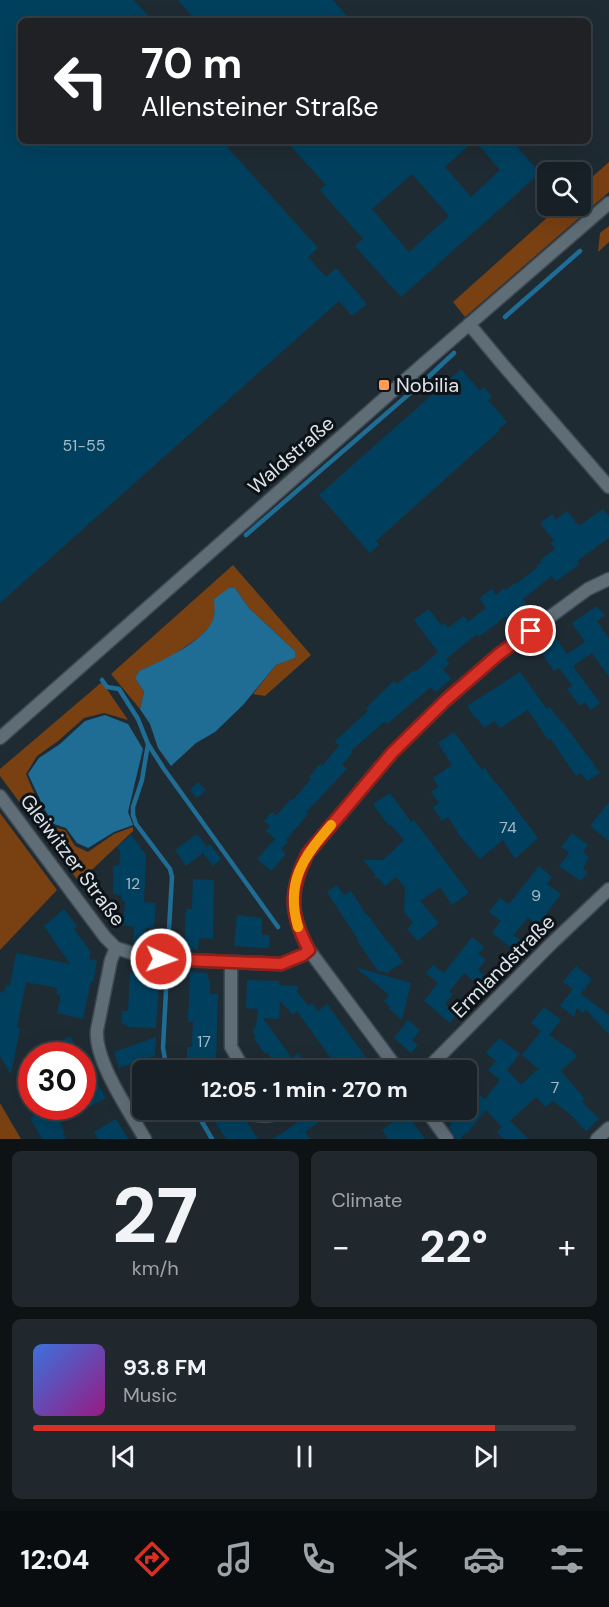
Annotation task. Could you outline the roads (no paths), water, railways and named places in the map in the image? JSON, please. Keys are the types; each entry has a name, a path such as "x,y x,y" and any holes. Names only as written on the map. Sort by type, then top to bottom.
{"street":[{"name":"Waldstraße","path":"0,738 609,203"},
{"path":"469,324 609,487"},
{"path":"391,1060 309,950 300,933 294,904 295,884 300,869 308,853 392,753 446,700 499,654 588,589 609,579"},
{"name":"Gleiwitzer Straße","path":"0,796 105,937 116,948 161,959 281,964 309,950"},
{"name":"Ermlandstraße","path":"436,1060 609,889"},
{"name":"Gleiwitzer Straße","path":"116,948 111,960 97,1030 99,1053 108,1074 145,1139"},
{"path":"231,962 231,1047 239,1060"},
{"path":"433,1120 446,1139"},
{"path":"597,1139 609,1128"}],"water":[{"path":"229,588 235,588 249,608 295,651 295,658 276,665 243,705 215,732 196,743 171,766 158,748 150,724 140,709 144,692 135,678 139,671 179,651 207,630 214,617 214,599"},
{"path":"105,715 128,724 143,749 128,812 133,825 114,832 88,848 77,843 66,828 54,824 28,774 39,758 60,744 85,721"}],"waterway":[{"path":"505,317 580,251"},
{"path":"424,381 454,353"},
{"path":"246,535 416,388"},
{"path":"102,680 107,687 119,689 138,719 148,744 133,815 136,824 170,869 172,877 168,946"},
{"path":"148,744 278,927"},
{"path":"166,1060 163,1048 167,972"},
{"path":"201,1120 212,1139"}],"place":[{"name":"Nobilia","path":"384,385"}]}
